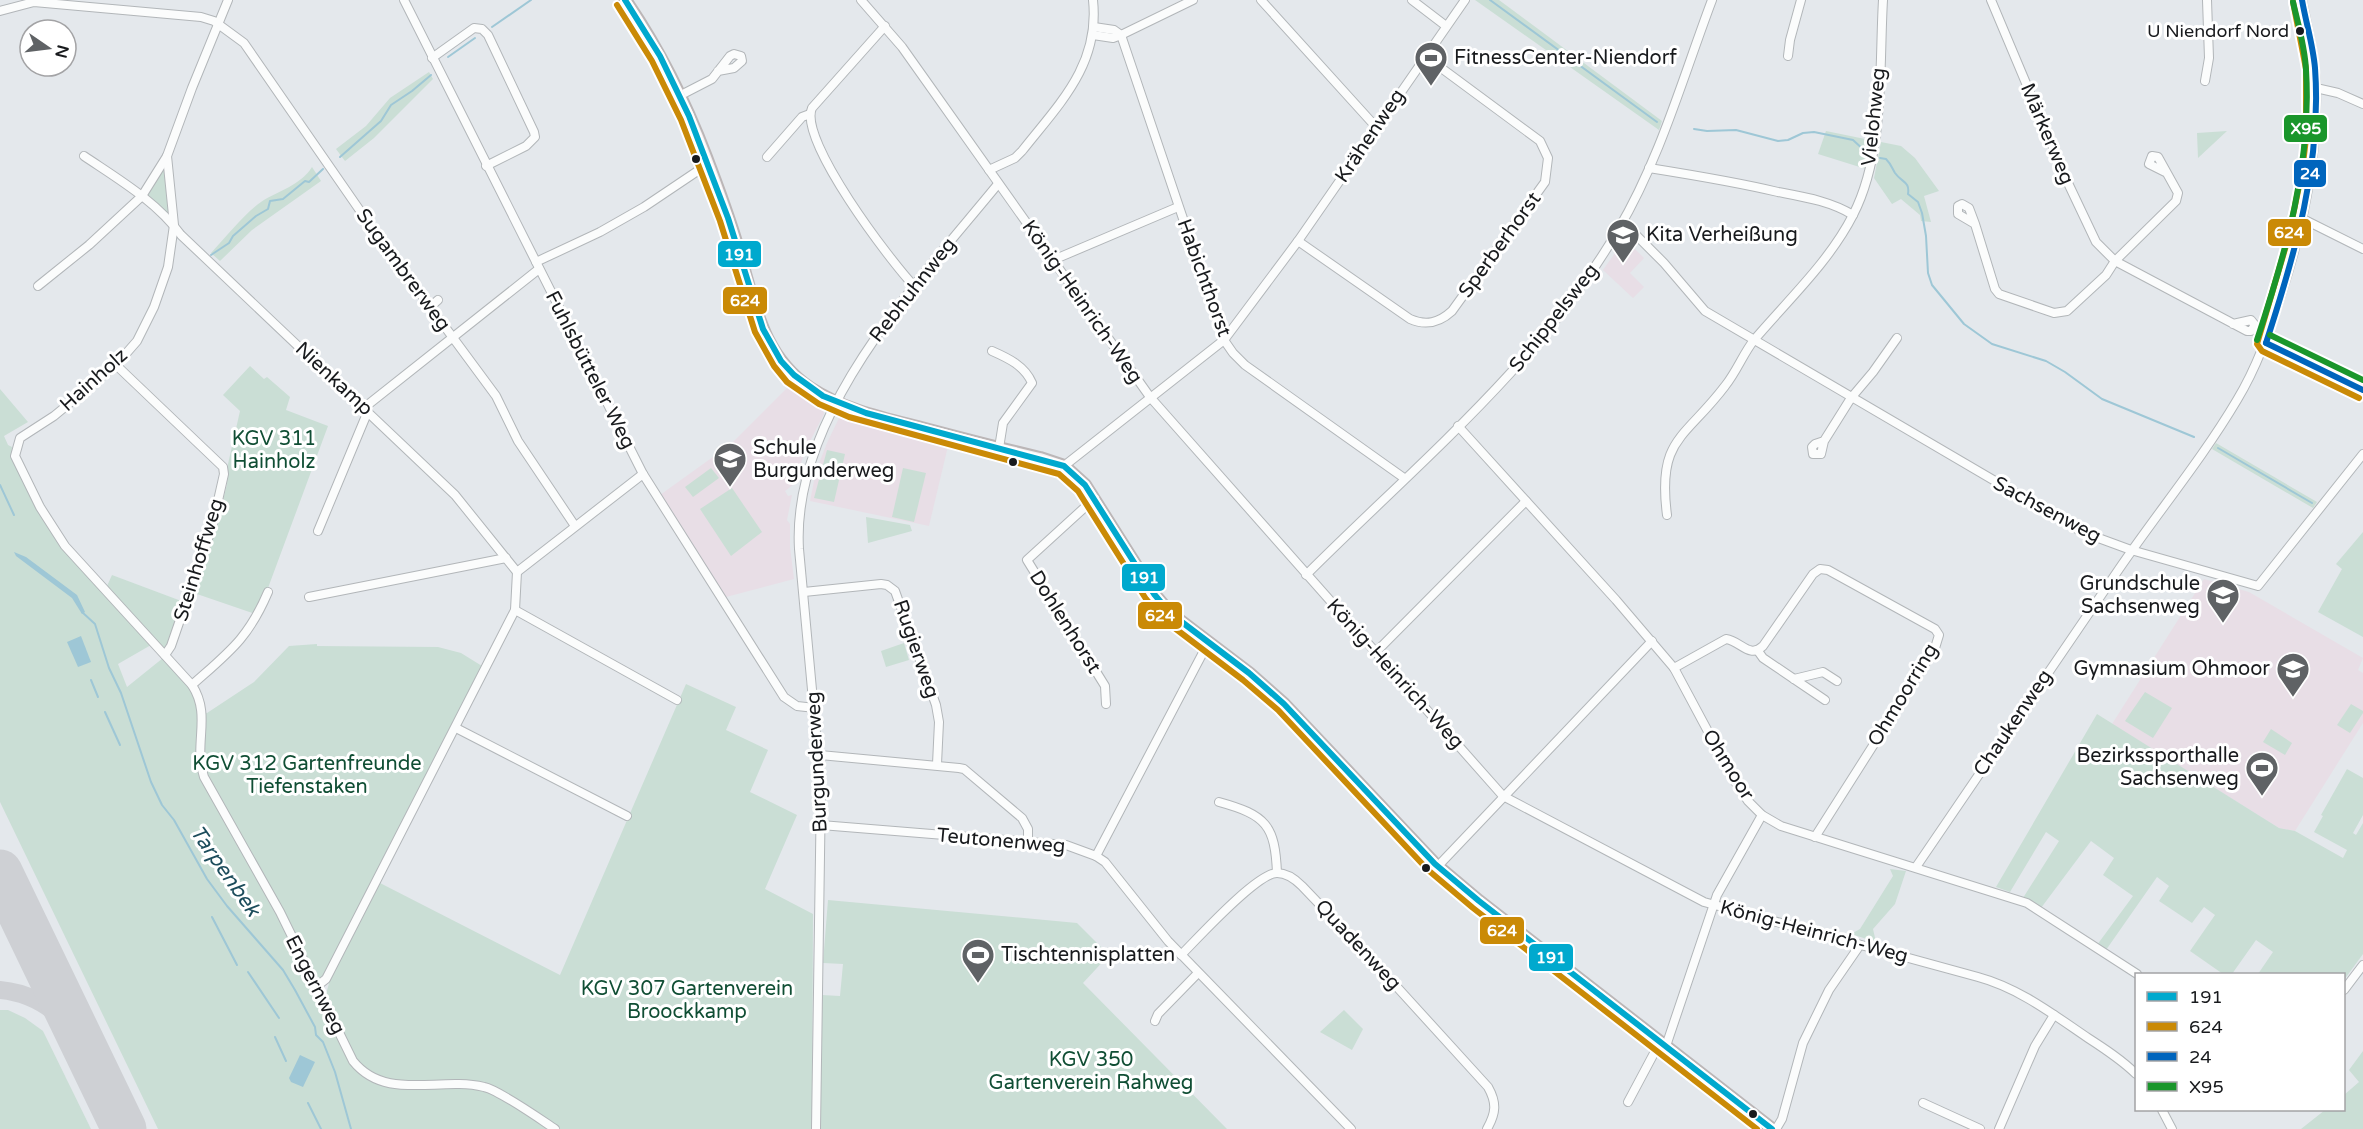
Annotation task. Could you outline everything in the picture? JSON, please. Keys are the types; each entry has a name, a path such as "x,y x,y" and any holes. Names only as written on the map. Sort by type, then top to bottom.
{"main road":[{"path":"625,0 653,46 679,96 708,164 740,255 754,309 768,343 798,379 838,403 872,415 1064,466 1078,477 1095,498 1154,594 1170,613 1284,704 1438,866 1479,901 1772,1129"}],"street":[{"name":"Hainholz","path":"38,286 89,244 142,195 167,156 228,0"},
{"name":"Fuhlsbütteler Weg","path":"404,0 643,474 784,697 797,706 815,708"},
{"path":"989,170 1015,158 1022,151 1065,97 1080,74 1093,31 1093,0"},
{"path":"1093,31 1114,30 1121,36 1193,0"},
{"path":"1261,0 1376,127"},
{"path":"1412,0 1446,26"},
{"name":"Krähenweg","path":"1064,466 1224,340 1298,241 1465,0"},
{"name":"Schippelsweg","path":"1306,574 1522,362 1585,283 1623,222 1650,168 1712,0"},
{"path":"1788,56 1801,0"},
{"name":"Vielohweg","path":"1754,341 1828,253 1853,215 1867,184 1875,143 1883,0"},
{"name":"Märkerweg","path":"1991,0 2090,233 2115,261 2233,324"},
{"path":"2205,81 2209,58 2207,0"},
{"name":"Chaukenweg","path":"1916,867 2132,550 2208,447 2239,397 2266,343 2304,219 2313,157 2316,88 2313,52 2302,0"},
{"name":"König-Heinrich-Weg","path":"865,1 989,170 1150,397 1503,796 1704,902 1983,978 2029,999 2125,1063 2135,1073"},
{"path":"0,11 34,2 54,3 201,17 218,24"},
{"name":"Sugambrerweg","path":"218,24 244,43 429,308 496,396 518,441 575,526"},
{"path":"885,26 812,108 811,125 836,178 858,215 882,249 915,287"},
{"path":"432,58 474,28 482,29 488,35 535,138 526,146 486,166"},
{"name":"Habichthorst","path":"1121,36 1224,340 1245,365 1404,478"},
{"name":"Sperberhorst","path":"1298,241 1410,320 1420,323 1434,322 1444,318 1452,311 1545,182 1549,165 1540,141 1425,56"},
{"path":"679,96 712,79 718,71"},
{"path":"2316,88 2338,93 2363,104"},
{"path":"768,157 802,117 810,114"},
{"name":"Nienkamp","path":"84,156 142,195 367,409 455,495 517,572"},
{"name":"Hainholz","path":"15,448 20,438 54,416 116,365 137,341 154,307 168,267 174,225 167,156"},
{"path":"318,531 367,409 537,265 644,207 708,164"},
{"path":"1650,168 1813,199 1838,206 1853,215"},
{"path":"1976,224 1995,289 1999,294 2054,313 2067,310 2106,275 2115,261 2176,201 2178,193 2165,172"},
{"name":"Rebhuhnweg","path":"838,403 857,364 998,183"},
{"path":"1053,260 1178,207"},
{"path":"2304,219 2363,249"},
{"name":"Sachsenweg","path":"1623,222 1664,263 1705,311 2082,532 2132,550 2258,586 2363,454"},
{"path":"429,308 438,300"},
{"path":"1824,441 1851,398 1897,338"},
{"path":"1667,515 1664,483 1672,449 1686,428 1728,383 1754,341"},
{"path":"2266,343 2363,390"},
{"path":"992,351 1014,362 1029,376 1032,383 1017,400 1003,423 999,448"},
{"name":"Steinhoffweg","path":"116,365 223,467 224,474 212,527 171,646 165,655"},
{"name":"Burgunderweg","path":"816,1129 820,755 798,529 802,490 813,454 838,403"},
{"name":"Ohmoor","path":"1458,426 1674,668 1734,780 1748,801 1762,815 1781,826 2027,903 2135,974"},
{"name":"Engernweg","path":"15,448 15,456 40,507 65,546 192,685 202,702 199,754 204,777 280,912 353,1061 371,1078 398,1084 483,1086 555,1129"},
{"path":"316,987 326,979 515,610 517,572 643,474"},
{"name":"Dohlenhorst","path":"1095,498 1027,560 1105,686 1106,704"},
{"path":"1376,652 1526,501"},
{"path":"309,597 506,558"},
{"name":"Ohmoorring","path":"1758,651 1813,574 1820,569 1828,570 1887,600 1935,629 1939,634 1935,648 1815,837"},
{"name":"Rugierweg","path":"804,592 881,584 895,591 936,705 939,722 937,764"},
{"path":"192,685 239,643 257,620 268,592"},
{"path":"515,610 677,700"},
{"path":"1674,668 1726,639 1735,641 1749,651 1758,651 1763,658 1825,700"},
{"path":"1438,866 1652,641"},
{"path":"1096,856 1208,643"},
{"path":"1794,679 1823,672 1838,681"},
{"path":"1807,688 1812,681 1811,675"},
{"path":"456,728 627,816"},
{"path":"820,755 937,764 964,769 1026,823 1028,841"},
{"path":"1181,955 1257,882 1277,873 1276,846 1265,824 1241,808 1219,802"},
{"path":"1628,1102 1663,1044 1714,904 1762,815"},
{"name":"Teutonenweg","path":"821,825 1066,845 1096,856 1114,873 1144,915 1181,955 1351,1129"},
{"name":"Quadenweg","path":"1277,873 1297,881 1317,901 1488,1087 1496,1103 1496,1109 1487,1129"},
{"path":"1772,1129 1782,1119 1799,1053 1812,1023 1829,990 1860,945"},
{"path":"2345,988 2363,965"},
{"path":"1155,1022 1158,1014 1198,973"},
{"path":"1999,1129 2035,1046 2054,1015"},
{"path":"1923,1103 1980,1129"},
{"path":"2163,1111 2172,1129"}],"shaded area":[{"name":"Kita Verheißung","path":"1625,239 1644,258 1630,273 1644,287 1633,298 1603,270"},
{"name":"Schule Burgunderweg","path":"791,384 822,404 824,414 805,451 794,484 785,491 788,496 792,495 787,520 790,524 794,579 726,597 660,495 731,444"},
{"path":"847,414 949,442 929,526 810,501 816,471 827,443 839,418"},
{"name":"Gymnasium Ohmoor","path":"2204,579 2249,592 2363,658 2358,670 2363,673 2363,723 2295,831 2279,828 2112,724"}],"green space":[{"path":"1475,0 1499,0 1662,121 1659,130"},
{"path":"429,72 433,79 374,138 345,161 336,149 366,126 390,98"},
{"path":"1826,131 1870,140 1866,169 1818,154"},
{"path":"2227,131 2198,158 2197,133"},
{"path":"1881,142 1901,146 1915,158 1939,191 1924,196 1931,222 1921,221 1920,215 1901,199 1892,204 1874,178"},
{"path":"312,167 321,181 252,230 220,261 211,253 255,207 302,179"},
{"path":"163,169 169,211 167,215 146,195"},
{"name":"KGV 311 Hainholz","path":"250,366 290,397 286,410 328,426 258,615 194,593 215,532 227,484 228,464 240,411 223,395"},
{"path":"0,389 28,422 4,436 8,445 12,447 15,465 36,505 81,568 151,645 118,664 127,687 163,658 191,687 200,712 207,713 254,682 289,646 317,644 317,646 438,647 461,653 482,666 324,978 310,971 266,892 351,1062 359,1072 376,1083 379,1079 356,1059 326,994 330,980 380,883 560,975 686,684 736,707 726,730 768,750 750,792 797,815 765,889 813,914 812,1129 158,1129 0,802"},
{"path":"2216,443 2317,502 2313,508 2212,449"},
{"path":"827,450 845,454 834,502 814,498"},
{"path":"711,468 719,478 693,497 685,487"},
{"path":"903,468 926,473 914,522 892,517"},
{"path":"732,488 762,532 731,556 700,509"},
{"path":"866,517 910,525 912,531 868,543"},
{"path":"2363,532 2363,637 2318,612 2342,569 2336,564"},
{"path":"112,575 184,602 168,648 161,648 107,586"},
{"path":"904,643 909,660 886,667 881,651"},
{"path":"2145,692 2172,708 2153,738 2125,721"},
{"path":"2351,704 2363,713 2350,733 2337,725"},
{"path":"2097,714 2279,828 2295,831 2343,858 2347,850 2314,832 2347,769 2363,778 2363,815 2353,833 2356,835 2363,823 2363,954 2345,979 2345,973 2259,973 2273,952 2256,940 2233,973 2222,973 2190,951 2215,915 2204,907 2192,923 2159,901 2169,886 2157,877 2106,950 2097,945 2133,896 2103,875 2114,858 2091,841 2041,908 2023,898 2059,841 2046,832 2010,892 1996,887"},
{"path":"2271,729 2292,743 2285,755 2263,742"},
{"path":"1890,869 1906,871 1895,904 1873,929 1876,942 1851,934 1860,929 1893,876"},
{"name":"KGV 350 Gartenverein Rahweg","path":"828,900 1077,923 1109,955 1083,983 1227,1129 820,1129 822,995 840,996 843,964 823,963"},
{"path":"0,1010 8,1010 25,1018 43,1031 91,1129 0,1129"},
{"path":"1344,1010 1363,1029 1352,1050 1320,1032"},
{"path":"2363,1051 2363,1129 2301,1129 2324,1111 2345,1111 2345,1094 2359,1082 2349,1070"}],"water":[{"path":"14,552 26,557 77,595 85,612 82,614 72,598 16,556"},
{"path":"81,636 91,662 78,667 67,642"},
{"path":"300,1055 315,1062 303,1087 291,1082 289,1078"}],"waterway":[{"path":"492,27 531,0"},
{"path":"1490,0 1657,122"},
{"path":"448,57 475,38"},
{"path":"340,157 381,121 391,105 431,75"},
{"path":"1694,129 1736,130 1778,141 1814,132 1853,140 1865,151"},
{"path":"1880,158 1888,161 1895,173 1907,184 1908,194 1918,202 1926,236 1928,273 1932,285 1964,324 1992,344 2046,361 2102,399 2194,437"},
{"path":"211,255 229,243 233,236 256,216 268,209 270,201 283,199 305,181 309,182 323,169"},
{"path":"2218,448 2312,503"},
{"path":"0,485 14,515"},
{"name":"Tarpenbek","path":"82,612 95,624 151,782 162,805 174,820 207,879 227,906 283,970 295,990 315,1027 316,1035 323,1042 335,1072 351,1129"},
{"path":"91,680 98,697"},
{"path":"105,712 120,745"},
{"path":"212,917 237,965"},
{"path":"248,972 279,1018"},
{"path":"275,1037 286,1061"},
{"path":"308,1103 321,1129"}],"taxiway":[{"path":"0,990 35,999 54,1011 79,1037"}],"runway":[{"path":"0,872 124,1129"}],"transit line":[{"name":"191","path":"625,0 660,56 689,116 728,218 763,329 781,361 794,375 823,396 866,413 1064,466 1085,485 1154,594 1170,613 1249,673 1284,704 1435,864 1479,901 1772,1129"},
{"name":"24","path":"2266,343 2296,242 2304,208 2314,139 2315,68 2302,0"},
{"name":"624","path":"2293,2 2306,69 2306,139 2302,172 2288,239 2257,344 2262,351 2359,398"},
{"name":"X95","path":"2257,340 2278,274 2295,207 2305,139 2307,105 2305,61 2293,2"},
{"name":"624","path":"617,5 652,61 681,120 720,221 755,332 774,366 787,382 819,404 849,417 1059,474 1078,491 1146,599 1164,620 1243,680 1278,710 1428,870 1473,908 1757,1129"},
{"name":"X95","path":"2270,335 2363,380"},
{"name":"24","path":"2266,343 2363,390"}],"place":[{"name":"U Niendorf Nord","path":"2300,31"},
{"name":"FitnessCenter-Niendorf","path":"1431,87"},
{"name":"Kita Verheißung","path":"1623,264"},
{"name":"Schule Burgunderweg","path":"730,488"},
{"name":"Grundschule Sachsenweg","path":"2223,624"},
{"name":"Gymnasium Ohmoor","path":"2293,698"},
{"name":"Bezirkssporthalle Sachsenweg","path":"2262,797"},
{"name":"Tischtennisplatten","path":"978,984"}],"park label":[{"name":"KGV 312 Gartenfreunde Tiefenstaken","path":"307,776"},
{"name":"KGV 307 Gartenverein Broockkamp","path":"687,1000"}]}
